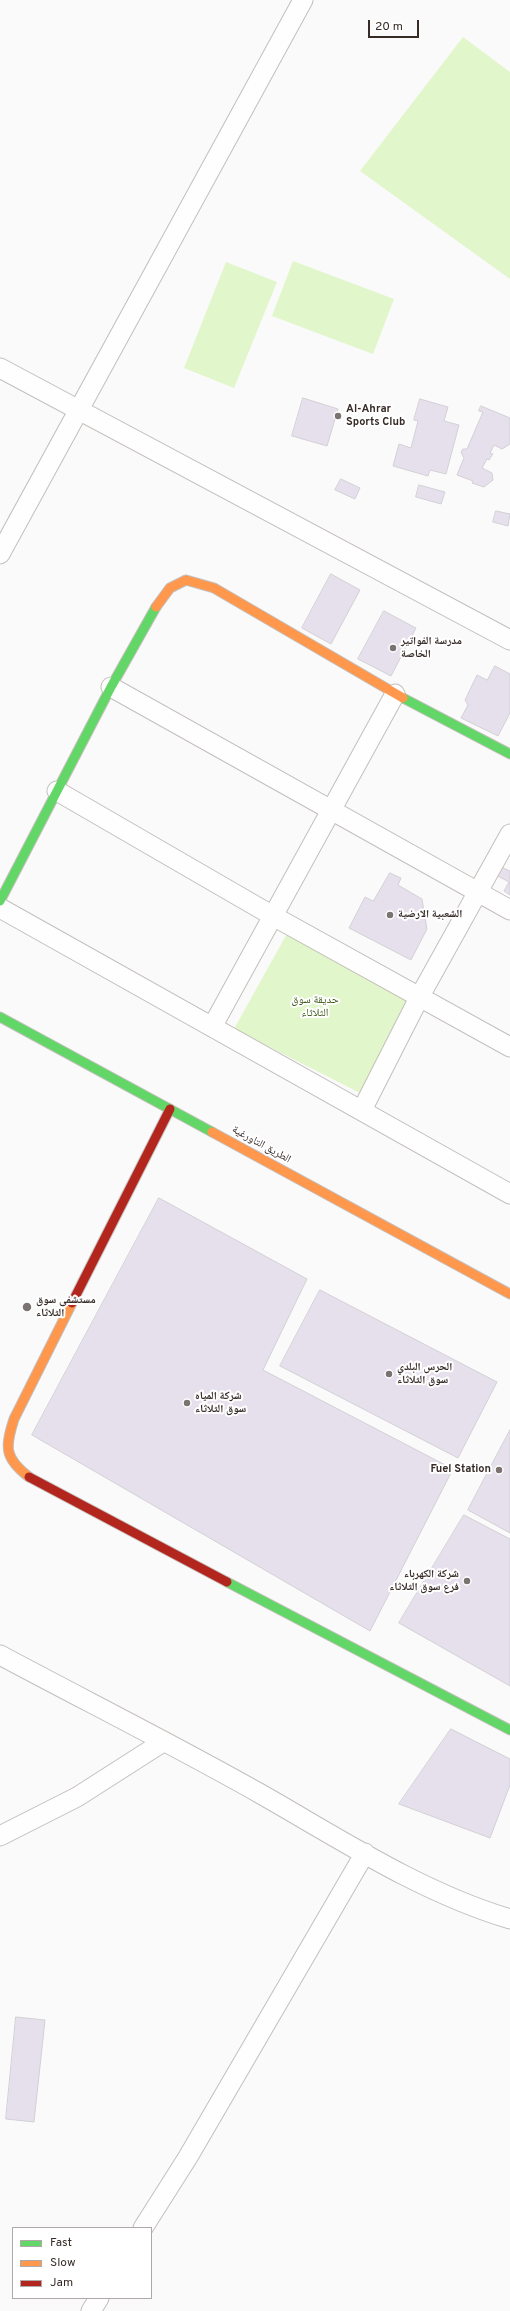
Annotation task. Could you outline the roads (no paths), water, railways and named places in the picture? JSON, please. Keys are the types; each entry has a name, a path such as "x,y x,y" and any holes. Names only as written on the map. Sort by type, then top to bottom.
{"street":[{"path":"0,554 81,410 222,145 303,0"},
{"path":"0,368 510,640"},
{"path":"0,900 111,687 156,606 170,588 186,580 214,588 395,694 510,754"},
{"path":"111,687 332,809 510,910"},
{"path":"212,1027 395,694"},
{"path":"57,791 273,916 510,1047"},
{"path":"362,1110 420,996 510,834"},
{"path":"0,908 510,1194"},
{"name":"الطريق التاورغية","path":"0,1017 510,1294"},
{"path":"170,1109 14,1419 6,1441 8,1456 16,1468 35,1482 510,1730"},
{"path":"0,1655 163,1742 404,1875 478,1909 510,1919"},
{"path":"0,1836 77,1797 163,1742"},
{"path":"144,2227 188,2157 365,1853"},
{"path":"91,2311 98,2299"}],"place":[{"name":"Al-Ahrar Sports Club","path":"338,416"},
{"name":"مدرسة الفواتير الخاصة","path":"393,648"},
{"name":"الشعبية الارضية","path":"390,915"},
{"name":"مستشفى سوق الثلاثاء","path":"27,1307"},
{"name":"الحرس البلدي سوق الثلاثاء","path":"389,1374"},
{"name":"شركة المياه سوق الثلاثاء","path":"187,1403"},
{"name":"Fuel Station","path":"499,1470"},
{"name":"شركة الكهرباء فرع سوق الثلاثاء","path":"467,1581"}],"park label":[{"name":"حديقة سوق الثلاثاء","path":"315,1007"}]}
